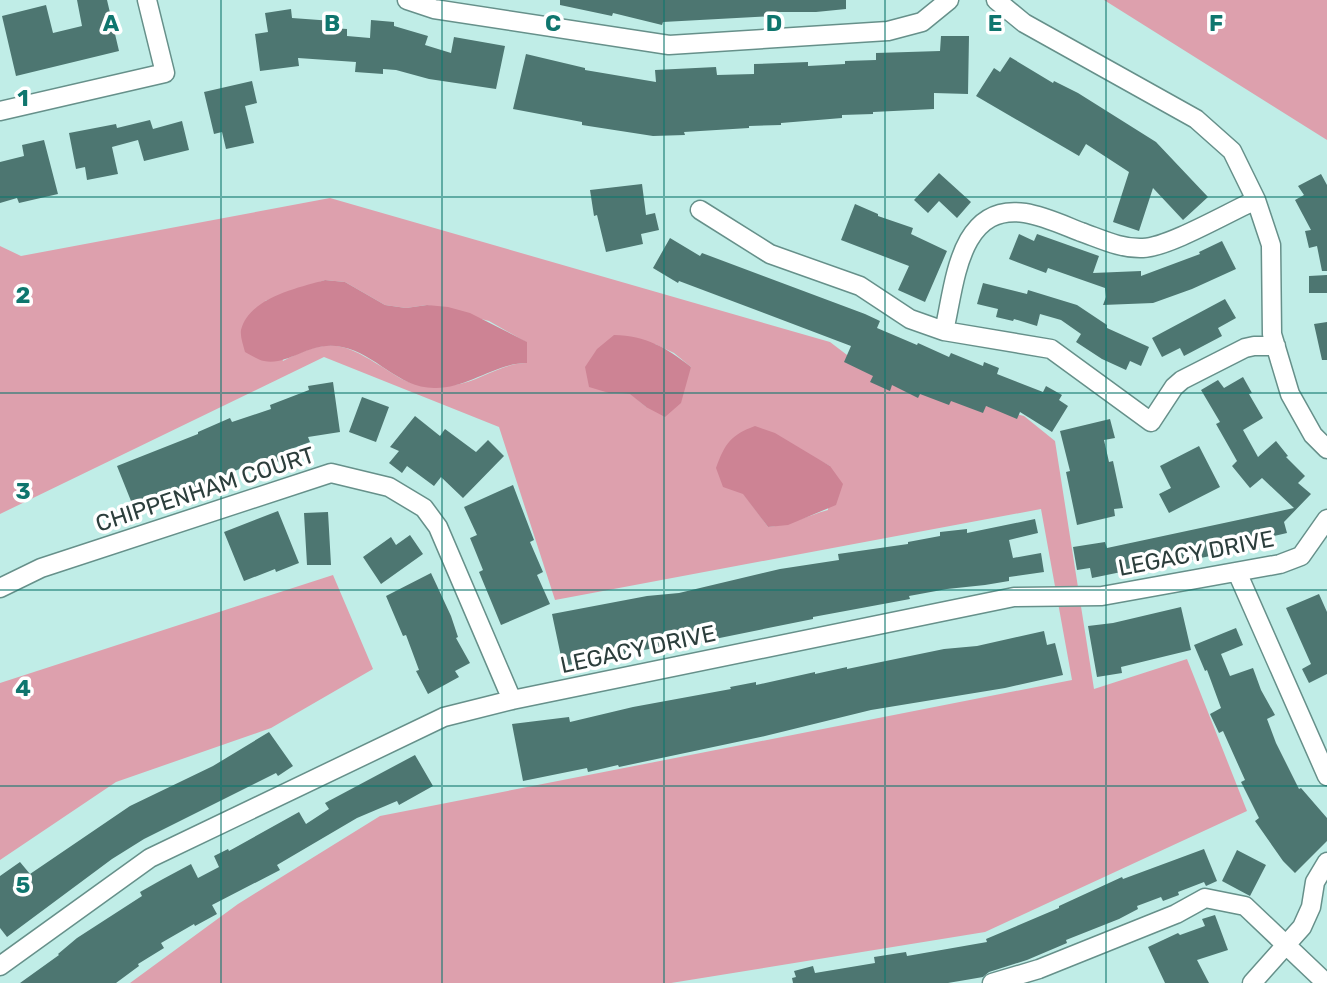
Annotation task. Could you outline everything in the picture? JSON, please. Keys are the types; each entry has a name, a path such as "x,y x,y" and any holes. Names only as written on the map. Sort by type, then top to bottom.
{"street":[{"path":"0,111 166,73 147,0"},
{"path":"407,0 433,9 669,45 888,31 922,22 949,0"},
{"path":"996,0 1024,23 1196,119 1232,151 1256,200 1271,245 1272,334 1290,394 1313,435 1327,449"},
{"path":"944,331 963,247 974,230 990,218 1010,213 1030,214 1119,245 1140,248 1168,242 1256,200"},
{"path":"700,210 779,259 860,286 910,319 944,331 1051,349 1151,422 1174,387 1182,380 1248,347 1276,346"},
{"name":"CHIPPENHAM COURT","path":"0,588 41,568 331,473 389,487 424,508 438,527 512,700"},
{"name":"LEGACY DRIVE","path":"0,966 150,858 444,717 512,700 1014,597 1102,596 1280,564 1301,556 1327,519"},
{"path":"1237,572 1327,776"},
{"path":"1252,983 1288,946 1302,927 1311,907 1315,882 1327,862"},
{"path":"992,983 1052,964 1176,914 1205,898 1245,906 1326,983"}],"shaded area":[{"path":"1104,0 1327,0 1327,140"},
{"path":"330,198 830,342 876,377 1024,416 1055,441 1094,689 1187,659 1247,811 985,932 671,983 130,983 238,904 380,816 1072,680 1041,509 555,600 499,427 324,357 0,514 0,246 21,256","holes":["325,280 345,282 385,305 406,308 427,305 489,321 526,342 527,363 508,366 463,383 440,385 409,382 359,354 337,346 313,348 283,361 265,301","655,344 674,353 691,367 646,407 631,394 609,393","811,456 830,466 828,510 791,522 768,527 743,493"]},
{"path":"325,280 345,282 385,305 406,308 427,305 470,313 527,342 527,363 504,367 458,385 434,388 409,382 354,350 342,347 320,347 273,362 245,352 241,330 254,310 276,296"},
{"path":"614,335 655,344 691,367 681,403 665,417 630,394 609,393 589,387 585,367 597,349"},
{"path":"755,426 775,433 830,466 843,484 836,505 788,525 768,527 743,494 723,487 716,468 723,452 734,437"},
{"path":"333,575 373,669 271,728 116,782 0,860 0,683"}],"building":[{"path":"77,0 107,0 119,51 16,76 2,16 46,5 53,33 82,26"},
{"path":"560,0 846,0 846,9 775,12 775,16 663,22 662,25 613,13 612,16 560,5"},
{"path":"291,9 292,18 333,21 332,28 347,29 347,36 370,38 371,20 394,22 394,26 428,36 425,45 451,53 454,37 505,46 496,89 429,79 396,70 383,69 383,74 355,72 356,62 298,58 299,66 260,71 255,34 268,32 265,13"},
{"path":"941,36 969,36 968,94 934,93 934,109 873,112 781,125 653,136 582,125 582,122 513,109 526,54 585,70 656,82 655,70 716,67 717,75 754,74 754,64 845,64 845,61 876,60 876,53 940,51"},
{"path":"1010,57 1053,83 1054,81 1078,93 1156,142 1208,197 1183,220 1153,188 1139,231 1113,222 1129,172 1086,144 1079,156 976,96 994,68 1000,72"},
{"path":"252,81 257,103 245,106 254,143 226,149 222,132 214,134 204,92"},
{"path":"150,120 153,129 182,121 189,150 144,161 138,140 112,147 118,174 87,180 85,167 76,169 69,133 116,124 117,128"},
{"path":"44,140 58,194 19,203 17,198 0,203 0,162 24,156 22,145"},
{"path":"939,173 971,202 957,218 939,201 928,213 914,200"},
{"path":"1321,174 1327,185 1327,271 1322,271 1317,246 1309,248 1305,231 1311,230 1295,200 1304,195 1298,186"},
{"path":"642,184 646,215 655,213 659,230 641,234 643,244 606,252 597,215 594,216 590,190"},
{"path":"855,204 878,216 913,228 911,234 947,251 925,302 898,290 909,266 841,240"},
{"path":"1019,234 1034,241 1037,234 1099,256 1093,273 1141,271 1141,276 1200,254 1199,252 1222,241 1236,269 1153,303 1103,305 1105,288 1048,268 1046,273 1009,259"},
{"path":"670,238 700,256 702,253 865,314 880,321 877,328 917,345 918,343 949,357 951,353 983,366 984,362 999,368 997,374 1043,392 1046,386 1062,395 1059,400 1068,406 1052,432 1020,412 1017,419 986,406 983,413 951,401 949,405 920,394 918,398 892,385 890,391 870,382 873,376 844,362 851,346 679,281 678,283 653,268"},
{"path":"1327,275 1327,293 1309,293 1309,276"},
{"path":"983,283 1027,294 1028,290 1077,305 1107,325 1107,328 1149,347 1141,366 1130,361 1126,370 1102,359 1076,342 1081,334 1061,320 1040,314 1037,326 996,317 998,309 977,304"},
{"path":"1225,299 1236,318 1218,328 1222,336 1184,356 1180,348 1162,357 1152,338"},
{"path":"1327,322 1327,360 1322,360 1314,324"},
{"path":"1243,377 1263,418 1243,430 1258,457 1276,441 1288,456 1286,457 1305,476 1298,483 1311,494 1284,522 1287,533 1274,536 1275,543 1166,565 1165,563 1092,578 1090,568 1077,570 1073,547 1105,542 1107,548 1294,508 1262,478 1250,488 1232,466 1237,461 1216,424 1220,422 1201,390 1218,380 1224,388"},
{"path":"333,382 340,432 308,437 310,442 280,453 283,460 259,468 257,461 150,506 148,500 133,506 117,466 198,434 230,418 232,422 271,409 270,405 309,390 308,386"},
{"path":"362,397 389,407 376,442 349,432"},
{"path":"415,416 440,436 445,429 476,452 488,440 504,456 463,498 441,477 434,486 407,466 402,473 389,463 399,451 390,447"},
{"path":"1110,419 1115,438 1104,440 1109,462 1113,461 1123,508 1114,509 1115,516 1077,525 1066,472 1070,471 1060,431"},
{"path":"1199,446 1220,487 1169,513 1159,494 1171,488 1160,466"},
{"path":"513,485 534,540 530,542 543,572 537,575 550,604 501,625 479,572 483,570 470,538 477,535 464,507"},
{"path":"278,511 299,563 244,581 224,532"},
{"path":"328,512 331,565 307,565 304,513"},
{"path":"1035,519 1038,533 1009,540 1013,558 1041,553 1044,572 1009,577 1009,581 909,596 910,599 690,644 664,646 563,666 552,614 647,596 679,593 780,569 839,560 838,554 908,544 940,536 940,532 967,529 967,533"},
{"path":"410,535 423,554 381,584 363,557 391,537 396,545"},
{"path":"431,573 451,616 458,637 456,638 470,663 455,671 459,677 428,694 416,671 419,670 406,635 403,636 386,596"},
{"path":"1319,594 1327,612 1327,674 1309,683 1302,669 1311,664 1286,608"},
{"path":"1181,607 1191,650 1121,667 1122,673 1097,677 1088,626"},
{"path":"1236,628 1243,645 1221,654 1230,676 1253,668 1275,715 1267,719 1276,743 1299,789 1301,788 1327,818 1327,841 1295,873 1283,861 1255,821 1259,818 1241,782 1245,780 1223,731 1219,733 1210,714 1221,708 1207,670 1205,671 1194,645"},
{"path":"1044,631 1047,645 1055,643 1063,675 1005,688 871,710 619,767 618,765 588,772 587,768 523,781 512,724 569,717 570,722 756,682 756,685 944,649 977,646"},
{"path":"269,732 293,766 278,776 276,773 144,839 112,859 7,937 0,928 0,876 20,862 30,874 130,806 213,766"},
{"path":"415,755 433,786 399,805 397,801 357,818 277,865 280,870 212,905 217,914 161,943 164,948 138,964 139,966 116,983 20,983 59,955 77,938 142,896 140,892 191,864 198,878 219,867 214,856 228,849 229,851 299,812 306,824 329,809 325,803"},
{"path":"1204,849 1217,881 1206,886 1204,882 1163,901 1161,897 1137,906 1138,909 1119,919 1066,940 1067,943 989,972 983,977 948,983 793,983 792,978 796,977 794,971 813,966 815,973 875,963 874,957 906,952 907,956 987,942 986,939 1122,877 1123,879"},
{"path":"1237,850 1266,865 1250,896 1222,881"},
{"path":"1215,915 1228,950 1197,960 1209,983 1165,983 1148,947 1178,933 1180,935 1205,926 1202,919"}]}
